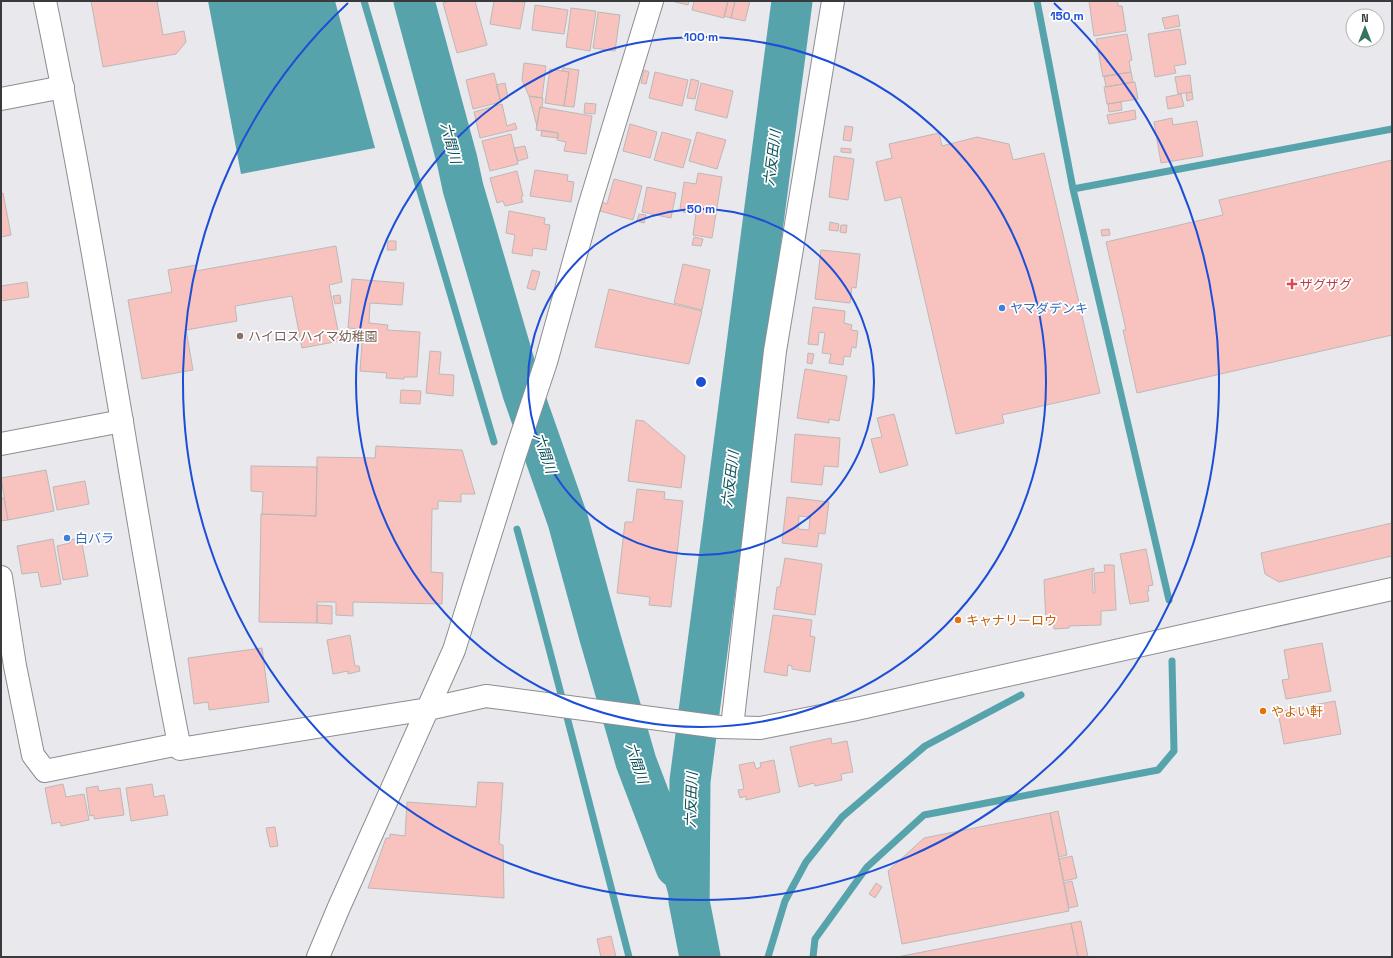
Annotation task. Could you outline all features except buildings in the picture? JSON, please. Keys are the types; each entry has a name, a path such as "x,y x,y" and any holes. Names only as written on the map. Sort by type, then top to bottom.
{"street":[{"path":"45,1 63,87 122,421 154,616 180,749 428,709 486,696 726,727 760,728 852,710 1392,589"},
{"path":"318,957 454,650 546,362 590,207 652,1"},
{"path":"726,727 775,351 833,1"},
{"path":"1,99 63,87"},
{"path":"1,444 122,421"},
{"path":"1,577 8,668 33,755 45,771 179,744"}],"water":[{"path":"208,1 335,1 375,148 241,174"},
{"path":"710,802 709,936 714,957 681,957 673,911 646,815"}],"waterway":[{"path":"364,1 494,442"},
{"name":"六間川","path":"414,1 457,160 463,188 523,393 568,521 636,762 676,867"},
{"name":"六反田川","path":"700,957 689,901 690,781 792,1"},
{"path":"1037,1 1073,189"},
{"path":"1169,600 1073,189 1392,129"},
{"path":"517,529 629,957"},
{"path":"813,957 815,939 867,867 924,815 1158,770 1174,751 1172,661"},
{"path":"768,957 785,901 806,862 842,817 925,746 1021,695"}],"place":[{"name":"ザグザグ","path":"1292,284"},
{"name":"ヤマダデンキ","path":"1002,308"},
{"name":"ハイロスハイマ幼稚園","path":"240,336"},
{"name":"白バラ","path":"67,538"},
{"name":"キャナリーロウ","path":"958,620"},
{"name":"やよい軒","path":"1263,711"}]}
